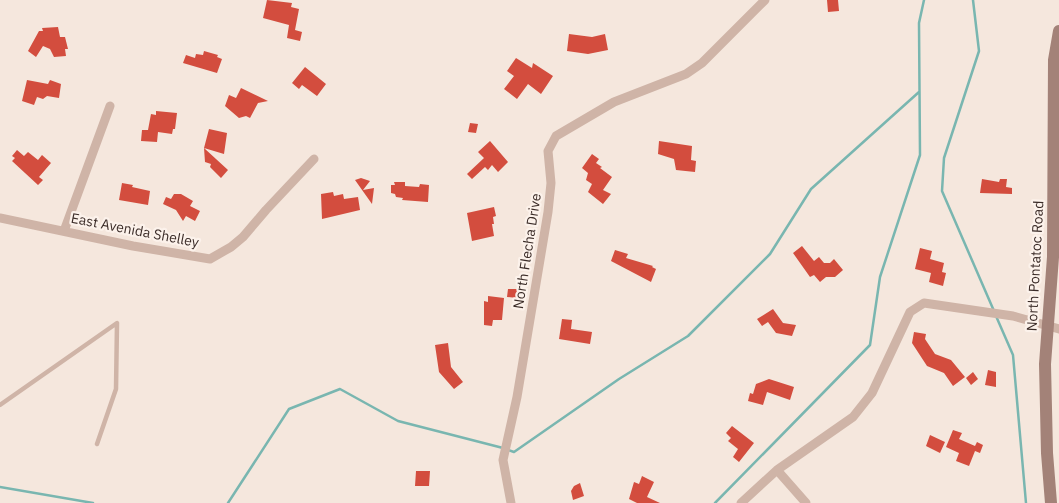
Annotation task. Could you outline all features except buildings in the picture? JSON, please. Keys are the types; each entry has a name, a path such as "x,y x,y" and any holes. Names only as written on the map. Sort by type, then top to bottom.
{"street":[{"name":"North Flecha Drive","path":"511,503 503,460 518,397 549,206 551,182 548,151 552,140 569,126 614,102 686,74 702,62 766,0"},
{"name":"North Pontatoc Road","path":"1051,503 1047,453 1053,328 1054,60 1059,30"},
{"path":"64,231 110,106"},
{"name":"East Avenida Shelley","path":"0,218 133,246 210,259 244,237 266,210 314,159"},
{"path":"741,503 777,470 853,417 872,393 910,312 924,302 1013,316 1053,328"},
{"path":"777,470 806,503"}],"lane":[{"path":"0,405 116,323 116,388 97,444"}],"waterway":[{"path":"715,503 870,345 880,277 920,155 919,23 924,0"},
{"path":"973,0 979,51 944,158 942,191 994,311"},
{"path":"508,450 514,452 619,379 688,336 770,254 811,189 919,92"},
{"path":"996,316 1013,355 1026,503"},
{"path":"228,503 289,409 340,389 398,421 503,448"},
{"path":"0,487 93,503"}]}
